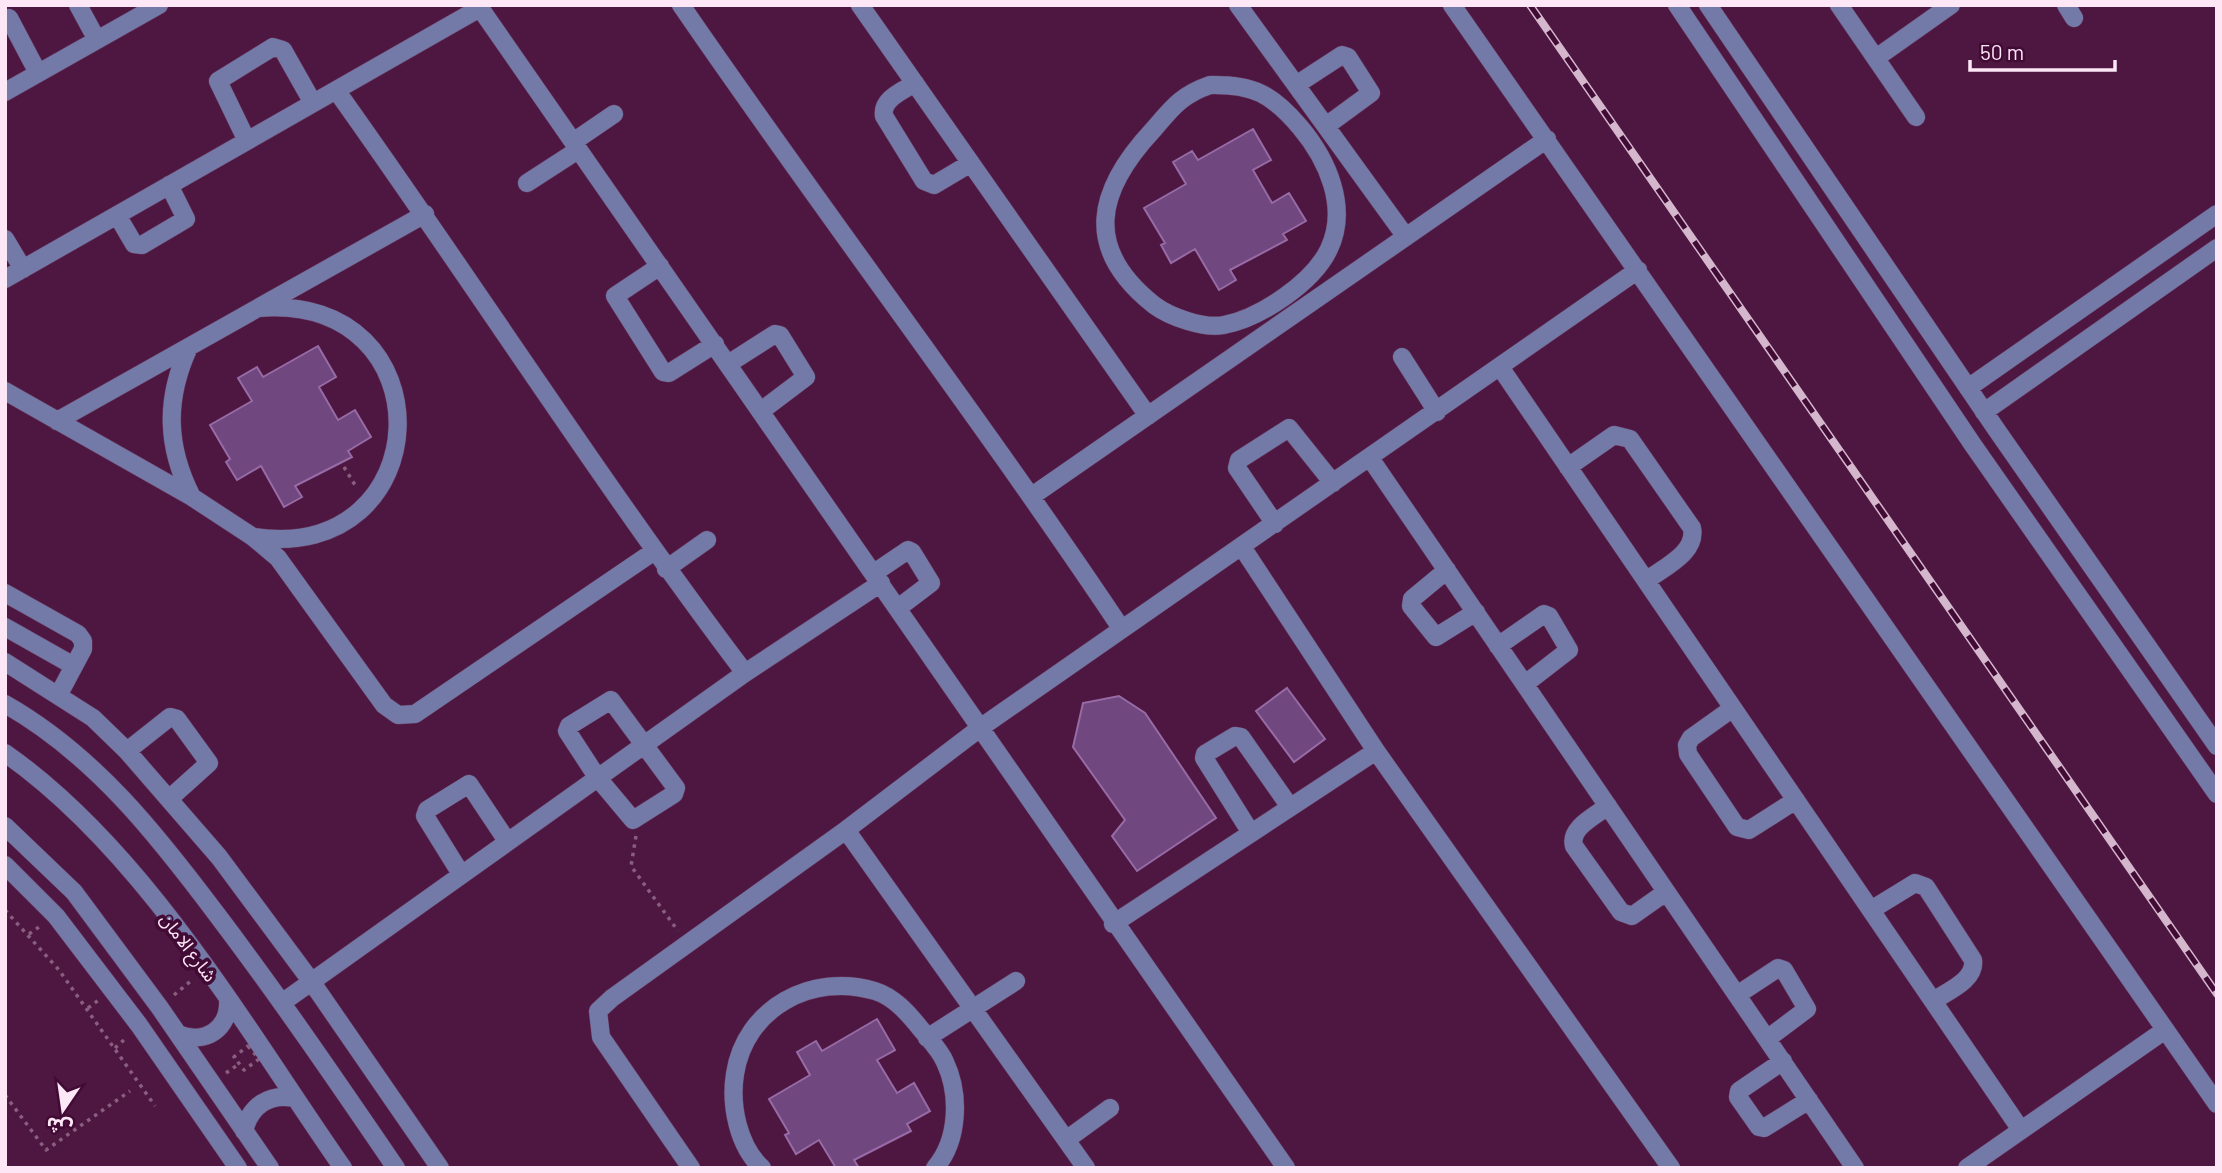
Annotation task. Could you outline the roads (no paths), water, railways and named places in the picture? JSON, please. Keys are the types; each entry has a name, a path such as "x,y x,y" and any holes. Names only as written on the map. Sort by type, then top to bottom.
{"street":[{"path":"78,5 97,40"},
{"path":"5,92 159,5"},
{"path":"681,5 800,177 1032,496 1121,628"},
{"path":"860,5 1148,416"},
{"path":"1238,5 1406,237"},
{"path":"1452,5 2217,1104"},
{"path":"1677,5 1973,445 2217,794"},
{"path":"1708,5 1984,412 2217,746"},
{"path":"1839,5 1916,117"},
{"path":"1876,58 1951,5"},
{"path":"5,279 479,7 1286,1168"},
{"path":"9,18 38,73"},
{"path":"247,141 218,81 273,47 283,50 313,103"},
{"path":"1296,85 1342,55 1348,57 1371,93 1326,126"},
{"path":"915,83 886,102 883,108 884,116 924,181 934,185 971,163"},
{"path":"1210,85 1235,85 1259,91 1280,104 1296,123 1319,149 1332,181 1336,215 1329,249 1301,284 1265,310 1223,325 1188,321 1157,307 1131,284 1113,254 1104,221 1106,201 1116,176 1137,147 1186,93 1210,85"},
{"path":"336,90 425,214 653,552 745,673"},
{"path":"1296,123 1314,111"},
{"path":"527,183 614,114"},
{"path":"1032,496 1547,139"},
{"path":"117,215 134,244 142,245 153,239 186,219 169,185"},
{"path":"57,421 425,214"},
{"path":"1968,388 2217,214"},
{"path":"5,239 23,269"},
{"path":"1984,412 2217,248"},
{"path":"660,266 615,296 663,372 669,373 715,344"},
{"path":"691,1168 601,1037 597,1023 598,1012 612,998 846,830 980,728 1638,270"},
{"path":"1281,298 1293,315"},
{"path":"253,537 278,541 303,539 327,532 348,520 367,505 384,483 395,458 400,432 399,405 392,379 378,355 360,335 338,320 313,310 286,306 258,308"},
{"path":"728,363 775,334 780,335 806,377 761,411"},
{"path":"189,347 175,383 170,422 180,474 191,497"},
{"path":"1402,357 1437,412"},
{"path":"1500,367 2021,1130"},
{"path":"5,391 191,497 253,537 278,558 384,705 398,715 415,714 653,552"},
{"path":"1275,524 1237,468 1239,460 1289,428 1333,484"},
{"path":"1973,445 1996,429"},
{"path":"1568,467 1614,435 1623,435 1630,439 1692,528 1694,538 1690,548 1646,581"},
{"path":"1370,458 1855,1168"},
{"path":"666,569 707,540"},
{"path":"1242,547 1376,751 1671,1168"},
{"path":"283,1002 878,578 908,551 912,552 931,583 898,608"},
{"path":"1447,570 1412,599 1411,606 1436,636 1476,612"},
{"path":"5,593 78,634 83,641 83,649 60,694"},
{"path":"1499,646 1544,614 1549,616 1569,650 1525,684"},
{"path":"5,627 74,666"},
{"path":"5,662 60,694 93,718 127,751 219,857 311,981 440,1168"},
{"path":"611,700 644,744 676,791 633,820 597,778 567,731 569,726 611,700"},
{"path":"5,704 84,763 149,824 283,1002 396,1168"},
{"path":"1733,708 1691,738 1687,745 1688,754 1737,827 1749,830 1796,800"},
{"path":"127,751 170,717 177,719 209,763 169,799"},
{"path":"1251,833 1204,758 1205,754 1235,736 1241,737 1290,807"},
{"path":"1114,924 1376,751"},
{"name":"شارع الامان","path":"5,752 49,787 113,849 206,967 343,1168"},
{"path":"461,874 425,816 427,810 469,784 507,841"},
{"path":"1608,806 1575,831 1572,839 1574,846 1620,912 1632,916 1666,892"},
{"path":"5,826 74,892 178,1034 270,1168"},
{"path":"846,830 1086,1168"},
{"path":"5,865 56,915 139,1025 238,1168"},
{"path":"1871,910 1914,883 1927,887 1973,960 1974,968 1970,976 1933,1001"},
{"path":"1737,995 1778,968 1784,970 1807,1009 1767,1039"},
{"path":"928,1038 1016,981"},
{"path":"755,1166 737,1125 732,1090 737,1057 754,1027 777,1003 811,988 842,986 877,991 905,1010 945,1061 955,1094 954,1129 935,1168"},
{"path":"178,1034 196,1038 213,1033 227,1015 228,999"},
{"path":"1967,1168 2165,1030"},
{"path":"1783,1061 1739,1091 1738,1097 1759,1127 1763,1128 1809,1100"},
{"path":"244,1131 250,1114 262,1102 278,1097 294,1098"},
{"path":"1066,1140 1110,1108"}],"railway":[{"path":"1530,5 2217,994"}]}
